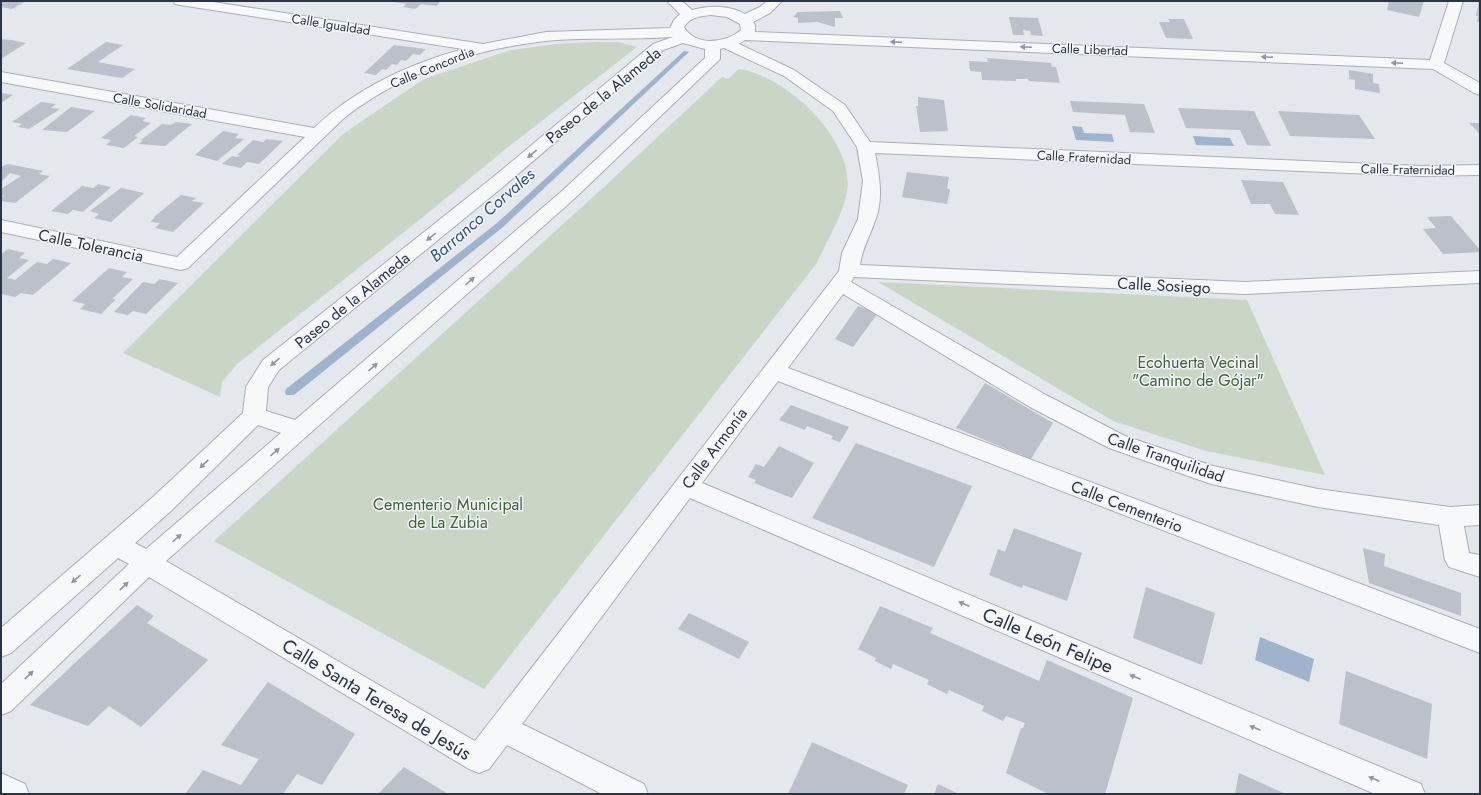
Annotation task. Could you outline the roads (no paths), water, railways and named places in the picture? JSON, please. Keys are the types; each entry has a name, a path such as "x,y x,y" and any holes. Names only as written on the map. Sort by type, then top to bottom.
{"street":[{"name":"Calle Igualdad","path":"180,1 483,48"},
{"path":"674,1 689,15"},
{"path":"745,20 765,10 776,1"},
{"path":"1456,1 1436,65 1480,90"},
{"path":"1,702 147,563 568,195 712,59 720,44 744,36 748,31 748,25 745,20 712,6 689,15 679,23 681,35 692,42 720,44 789,72 839,108 865,147"},
{"name":"Calle Concordia","path":"181,264 353,104 401,77 449,58 483,48 529,39 572,34 681,35"},
{"name":"Paseo de la Alameda","path":"254,416 257,386 271,365 498,182 658,47 681,35"},
{"name":"Calle Libertad","path":"744,36 1208,54 1436,65"},
{"name":"Calle Solidaridad","path":"1,77 319,134"},
{"name":"Calle Fraternidad","path":"865,147 1422,171 1480,170"},
{"name":"Calle Armonía","path":"502,728 844,278 852,254 867,219 872,181 865,147"},
{"name":"Calle Tolerancia","path":"1,226 181,264"},
{"name":"Calle Sosiego","path":"844,278 1245,288 1480,277"},
{"name":"Calle Tranquilidad","path":"844,278 1038,401 1117,442 1211,475 1318,498 1450,517 1480,515"},
{"name":"Calle Cementerio","path":"774,371 1480,641"},
{"path":"1,645 163,502 254,416 300,430"},
{"name":"Calle León Felipe","path":"685,486 1410,794"},
{"path":"1450,517 1469,563"},
{"name":"Calle Santa Teresa de Jesús","path":"116,544 479,759 502,728"},
{"path":"502,728 634,794"},
{"path":"1,788 14,794"}],"water":[{"path":"1072,126 1082,127 1084,133 1112,134 1114,142 1076,140"},
{"path":"1193,136 1230,138 1234,146 1196,145"},
{"path":"1260,637 1314,659 1309,682 1255,660"}],"waterway":[{"name":"Barranco Corvales","path":"290,392 500,225 686,52"}],"park label":[{"name":"Ecohuerta Vecinal \"Camino de Gójar\"","path":"1198,371"},
{"name":"Cementerio Municipal de La Zubia","path":"448,513"}]}
